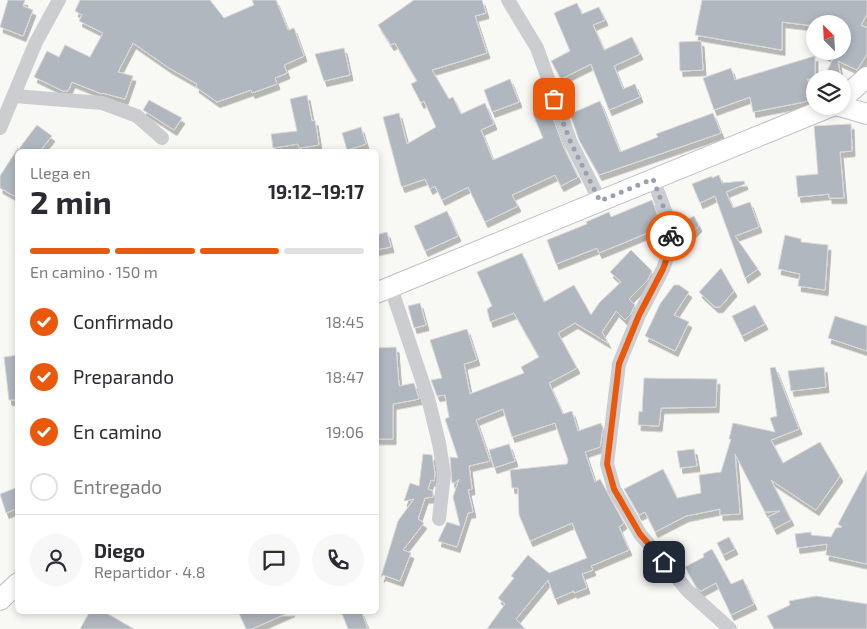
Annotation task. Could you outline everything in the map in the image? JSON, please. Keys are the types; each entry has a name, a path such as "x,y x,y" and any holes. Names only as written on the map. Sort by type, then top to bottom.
{"street":[{"path":"0,128 36,42 60,0"},
{"path":"508,0 537,48 571,143 600,201"},
{"path":"851,91 867,77"},
{"path":"14,96 102,103 137,116 162,138"},
{"path":"851,109 867,114"},
{"path":"439,519 444,474 428,398 383,291 810,115"},
{"path":"653,179 671,227 672,244 663,269 639,315 619,364 607,464 614,489 640,534 688,591 730,629"},
{"path":"0,600 15,586"}],"building":[{"path":"8,0 25,0 23,6 33,10 23,36 0,27"},
{"path":"80,0 210,0 224,18 254,5 252,0 276,0 288,30 294,28 304,56 284,65 287,73 275,78 277,84 252,93 251,90 217,102 196,87 197,84 169,68 133,43 118,72 133,76 125,99 102,94 72,82 68,91 63,91 34,77 47,51 59,57 65,45 90,57 103,33 79,21 82,15 75,11"},
{"path":"414,0 482,0 486,13 475,16 487,53 432,70 449,99 453,97 461,114 485,103 494,124 481,130 493,160 543,138 533,114 549,107 563,146 578,177 561,186 555,175 512,195 518,206 485,222 468,187 442,200 435,186 430,189 425,179 402,187 383,117 399,113 407,144 436,127 424,101 421,103 411,84 417,81 395,43 391,45 378,25"},
{"path":"702,0 867,0 867,14 861,25 867,28 867,54 857,70 838,61 840,70 828,70 832,60 851,60 851,15 806,15 806,25 782,22 782,50 695,35"},
{"path":"577,3 582,14 599,7 605,20 593,25 604,50 632,37 640,54 614,66 623,89 635,84 640,97 609,110 591,64 561,79 551,61 570,51 554,13"},
{"path":"701,41 703,70 680,71 679,42"},
{"path":"344,48 350,75 324,81 315,54"},
{"path":"806,59 815,60 815,70 806,70 806,101 804,102 753,112 750,97 714,110 703,78 731,68 735,80"},
{"path":"510,79 519,102 492,112 484,90"},
{"path":"307,95 312,121 315,120 319,145 299,148 298,144 273,148 271,134 297,131 290,99"},
{"path":"149,100 182,118 174,130 143,110"},
{"path":"600,101 620,152 658,137 656,134 713,113 721,133 599,175 579,140 570,114"},
{"path":"851,124 852,151 840,152 844,198 829,198 829,194 798,197 796,176 818,174 814,126"},
{"path":"37,125 52,136 42,149 19,149"},
{"path":"361,127 366,144 347,149 342,133"},
{"path":"15,153 15,196 0,188 0,176"},
{"path":"719,175 722,183 744,181 745,184 726,192 733,208 750,202 759,227 735,236 758,269 745,278 715,196 700,203 692,184"},
{"path":"652,200 662,227 599,253 597,248 556,264 547,240 587,224 586,222 609,212 611,217"},
{"path":"447,211 458,236 425,251 414,226"},
{"path":"694,216 699,226 682,243 679,224"},
{"path":"387,232 391,247 379,249 379,234"},
{"path":"785,235 801,239 801,242 828,245 825,290 798,286 800,274 778,269"},
{"path":"631,250 652,271 647,281 629,299 635,305 630,315 625,320 616,311 602,332 608,343 575,323 558,333 577,368 549,383 563,414 572,411 578,431 601,423 603,428 600,447 585,452 595,482 600,479 624,523 619,527 629,550 591,566 593,570 582,574 587,588 574,593 574,591 555,599 548,580 516,619 525,629 487,629 505,604 498,598 514,578 511,576 528,555 549,573 587,558 572,523 530,541 519,515 518,488 512,488 510,470 567,464 568,460 555,423 512,437 503,409 476,420 490,461 469,466 472,489 468,490 473,512 468,513 457,547 438,541 447,522 460,526 453,497 459,479 452,483 450,457 458,458 445,419 449,417 445,395 437,396 431,380 442,378 430,340 467,329 477,360 464,364 470,394 524,373 521,367 539,357 514,313 490,322 487,309 492,306 477,272 522,253 544,302 574,285 591,315 599,303 621,282 610,272"},
{"path":"721,268 734,291 720,307 715,307 699,292"},
{"path":"674,285 679,285 689,292 674,315 689,322 675,351 645,336 660,304"},
{"path":"420,303 426,325 414,328 408,306"},
{"path":"755,305 765,324 742,336 732,316"},
{"path":"835,316 867,326 867,351 828,338"},
{"path":"396,347 399,386 414,383 419,399 393,404 393,439 379,439 379,348"},
{"path":"15,355 15,400 9,400 4,357"},
{"path":"775,367 799,429 771,440 783,463 820,442 840,476 816,510 771,480 791,520 774,529 768,517 780,511 765,512 735,454 740,514 720,515 720,509 686,516 655,532 645,512 639,515 624,489 663,469 677,498 701,493 699,475 721,472 731,439 729,439 733,423 775,432 770,418 777,416 770,368"},
{"path":"824,367 826,387 791,391 788,371"},
{"path":"644,378 717,379 716,407 661,408 659,426 638,425 639,411 642,412"},
{"path":"509,444 515,461 494,468 489,450"},
{"path":"694,449 697,466 680,468 677,451"},
{"path":"423,454 432,455 435,474 434,481 431,480 428,489 433,491 433,497 425,498 418,519 424,523 403,550 411,553 400,581 383,575 381,577 398,521 414,499 404,501 410,483 419,486"},
{"path":"867,470 867,564 826,555 827,544 797,548 795,534 811,532 811,535 831,537 836,528 842,527 838,524"},
{"path":"15,488 15,509 6,513 0,494"},
{"path":"729,537 735,549 723,555 717,543"},
{"path":"712,549 731,584 743,579 754,604 731,615 716,583 701,591 696,587 685,567 704,557 703,554"},
{"path":"816,596 867,604 867,629 774,629 767,616 790,605 789,601"},
{"path":"88,614 108,614 134,629 80,629"},
{"path":"239,614 285,614 252,629 246,629"},
{"path":"342,614 362,614 368,629 348,629"}],"way so far":[{"path":"554,99 571,143 600,201 653,179 671,227 671,236"}],"route":[{"path":"664,562 640,534 614,489 607,464 619,364 639,315 663,269 672,244 671,236"}]}
